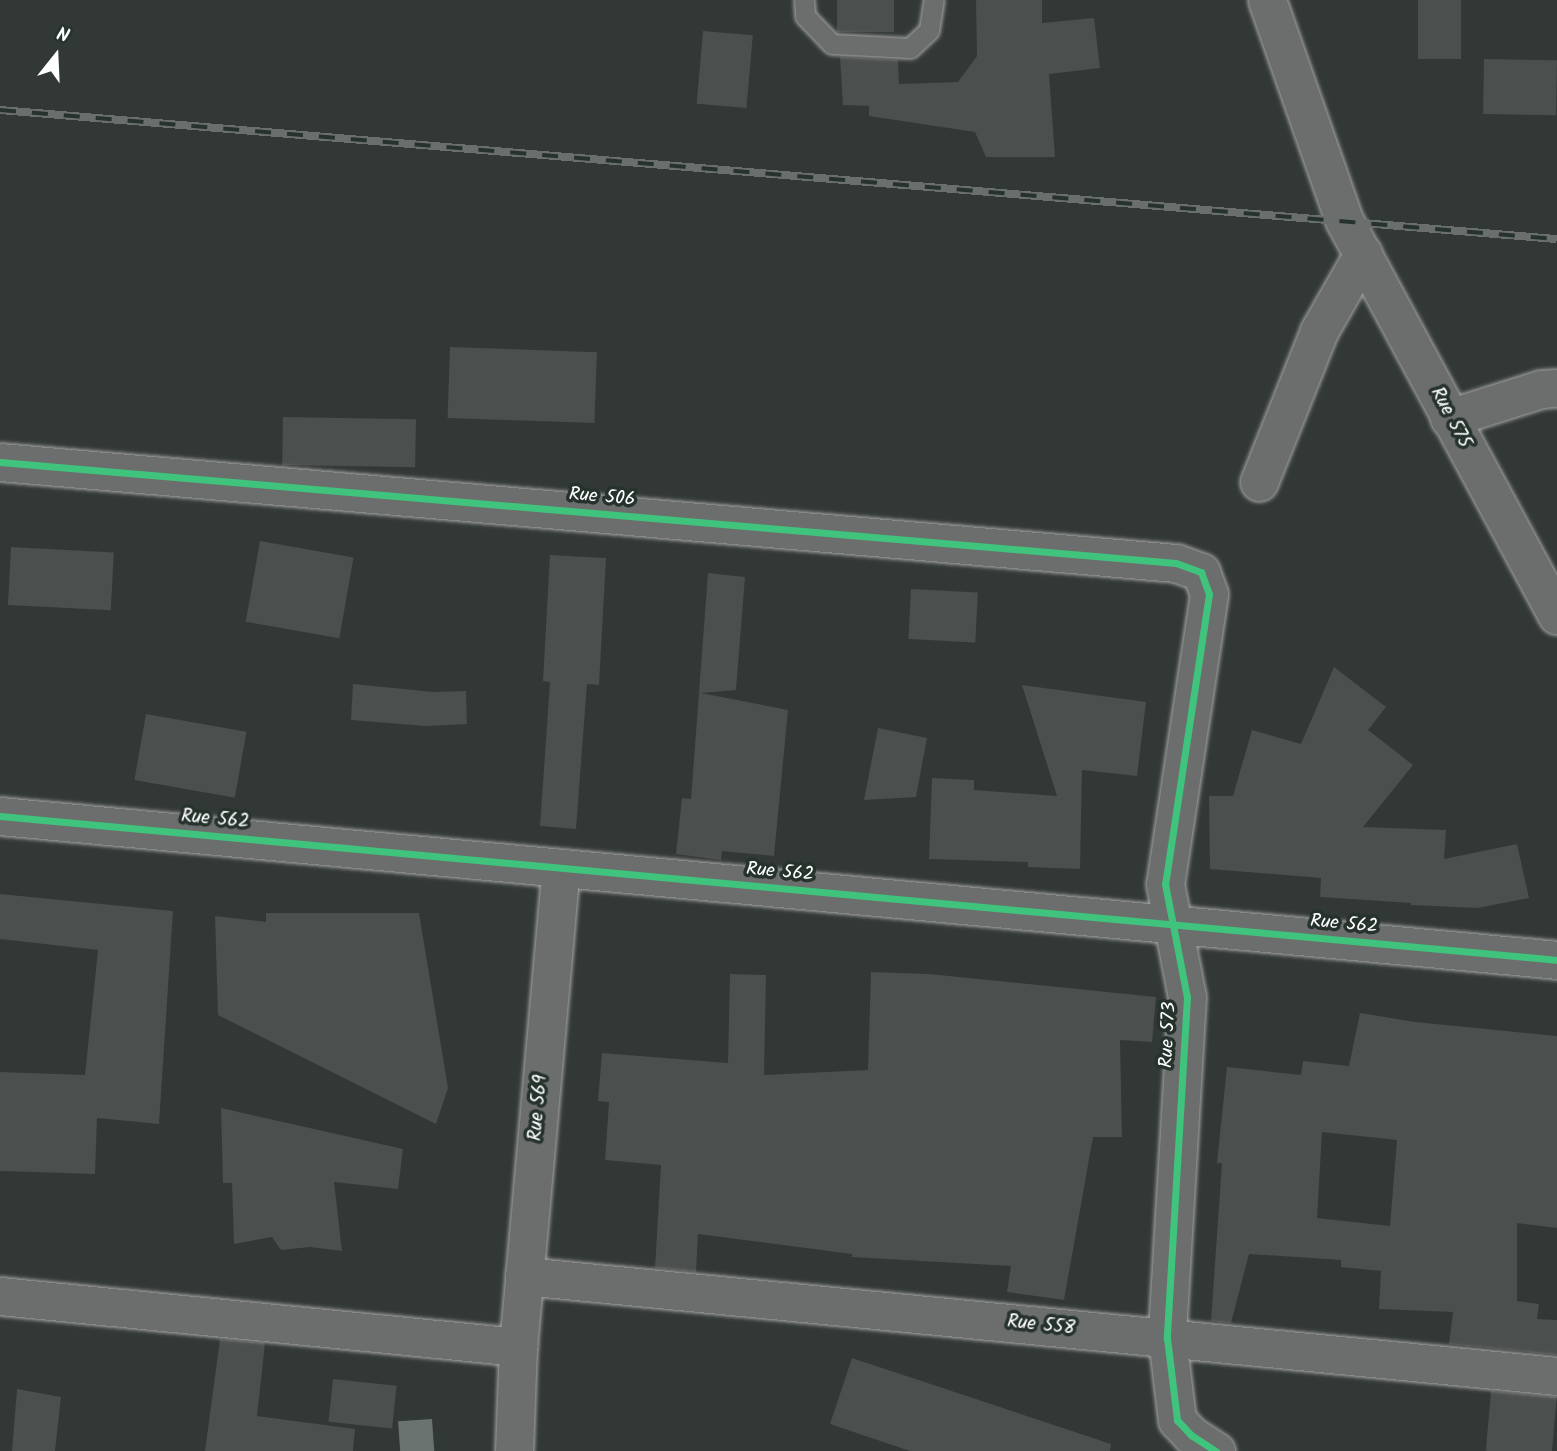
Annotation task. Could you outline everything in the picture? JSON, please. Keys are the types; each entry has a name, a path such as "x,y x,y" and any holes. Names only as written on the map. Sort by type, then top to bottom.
{"street":[{"name":"Rue 575","path":"1267,0 1344,220 1557,615"},
{"path":"1259,482 1319,331 1363,254"},
{"path":"1449,418 1541,389 1557,388"},
{"name":"Rue 506","path":"0,462 1176,562 1200,572"},
{"name":"Rue 573","path":"1200,572 1209,594 1165,884 1187,997 1167,1338 1177,1420 1191,1436 1216,1451"},
{"name":"Rue 562","path":"0,816 1557,960"},
{"name":"Rue 569","path":"514,1443 518,1348 561,869"},
{"name":"Rue 558","path":"524,1276 1557,1376"},
{"path":"0,1296 518,1348"}],"lane":[{"path":"804,0 805,16 832,44 910,48 929,30 934,0"}],"shaded area":[{"path":"432,1419 434,1451 400,1451 398,1421"}],"building":[{"path":"837,0 894,0 894,32 837,32"},
{"path":"976,0 1042,0 1042,23 1094,18 1100,68 1049,74 1055,157 986,157 975,132 869,116 869,106 843,105 840,57 898,60 899,84 958,82 977,56"},
{"path":"1418,0 1461,0 1461,59 1418,59"},
{"path":"703,31 753,35 746,108 697,104"},
{"path":"1484,59 1557,60 1556,115 1483,114"},
{"path":"450,347 597,352 594,423 448,418"},
{"path":"283,417 416,419 415,467 282,465"},
{"path":"260,541 354,557 339,638 246,622"},
{"path":"11,547 114,552 111,610 8,605"},
{"path":"550,555 606,558 599,685 587,684 576,829 540,826 550,682 543,681"},
{"path":"708,573 745,577 736,690 701,693 788,710 774,856 722,851 721,860 676,854 682,798 691,799"},
{"path":"911,589 978,593 975,642 908,639"},
{"path":"1334,667 1386,707 1368,730 1413,765 1363,827 1446,830 1444,859 1517,844 1529,898 1478,908 1320,897 1321,878 1210,869 1209,796 1233,796 1252,730 1301,744"},
{"path":"353,684 434,692 466,691 467,724 425,726 351,720"},
{"path":"1022,685 1146,702 1137,776 1082,770 1080,869 1028,867 1028,862 929,859 932,778 974,780 974,790 1057,796"},
{"path":"146,714 246,732 235,798 134,780"},
{"path":"878,728 927,738 916,797 864,800"},
{"path":"0,894 173,911 159,1124 97,1118 95,1174 0,1171 0,1072 85,1075 98,950 0,939"},
{"path":"266,913 419,913 448,1088 436,1124 218,1015 215,916 266,922"},
{"path":"871,972 929,974 1156,997 1152,1042 1120,1040 1122,1137 1093,1137 1064,1300 1007,1292 1011,1266 852,1257 852,1254 698,1234 696,1272 655,1268 661,1165 605,1160 609,1102 598,1101 602,1053 728,1063 730,974 766,975 764,1075 868,1070"},
{"path":"1360,1013 1415,1022 1557,1036 1557,1228 1517,1223 1517,1301 1539,1304 1537,1319 1557,1320 1557,1355 1449,1344 1453,1312 1379,1309 1381,1271 1341,1267 1341,1260 1249,1254 1231,1323 1211,1321 1222,1163 1217,1163 1227,1067 1301,1075 1303,1061 1349,1066","holes":["1322,1132 1397,1140 1390,1226 1317,1218"]},
{"path":"221,1108 403,1149 398,1189 334,1182 342,1251 310,1247 281,1250 272,1237 234,1244 232,1183 223,1183"},
{"path":"220,1339 265,1343 257,1416 355,1429 353,1451 205,1451"},
{"path":"852,1358 1111,1444 1110,1451 910,1451 830,1424"},
{"path":"333,1379 397,1386 392,1428 329,1422"},
{"path":"17,1389 61,1397 55,1451 12,1451"},
{"path":"1491,1391 1557,1397 1552,1451 1486,1451"}],"railway":[{"path":"0,110 1557,239"}],"cycle path":[{"path":"0,462 1176,563 1201,572 1209,594 1165,884 1187,997 1167,1338 1177,1420 1191,1435 1216,1451"},
{"path":"0,816 1557,960"}]}
